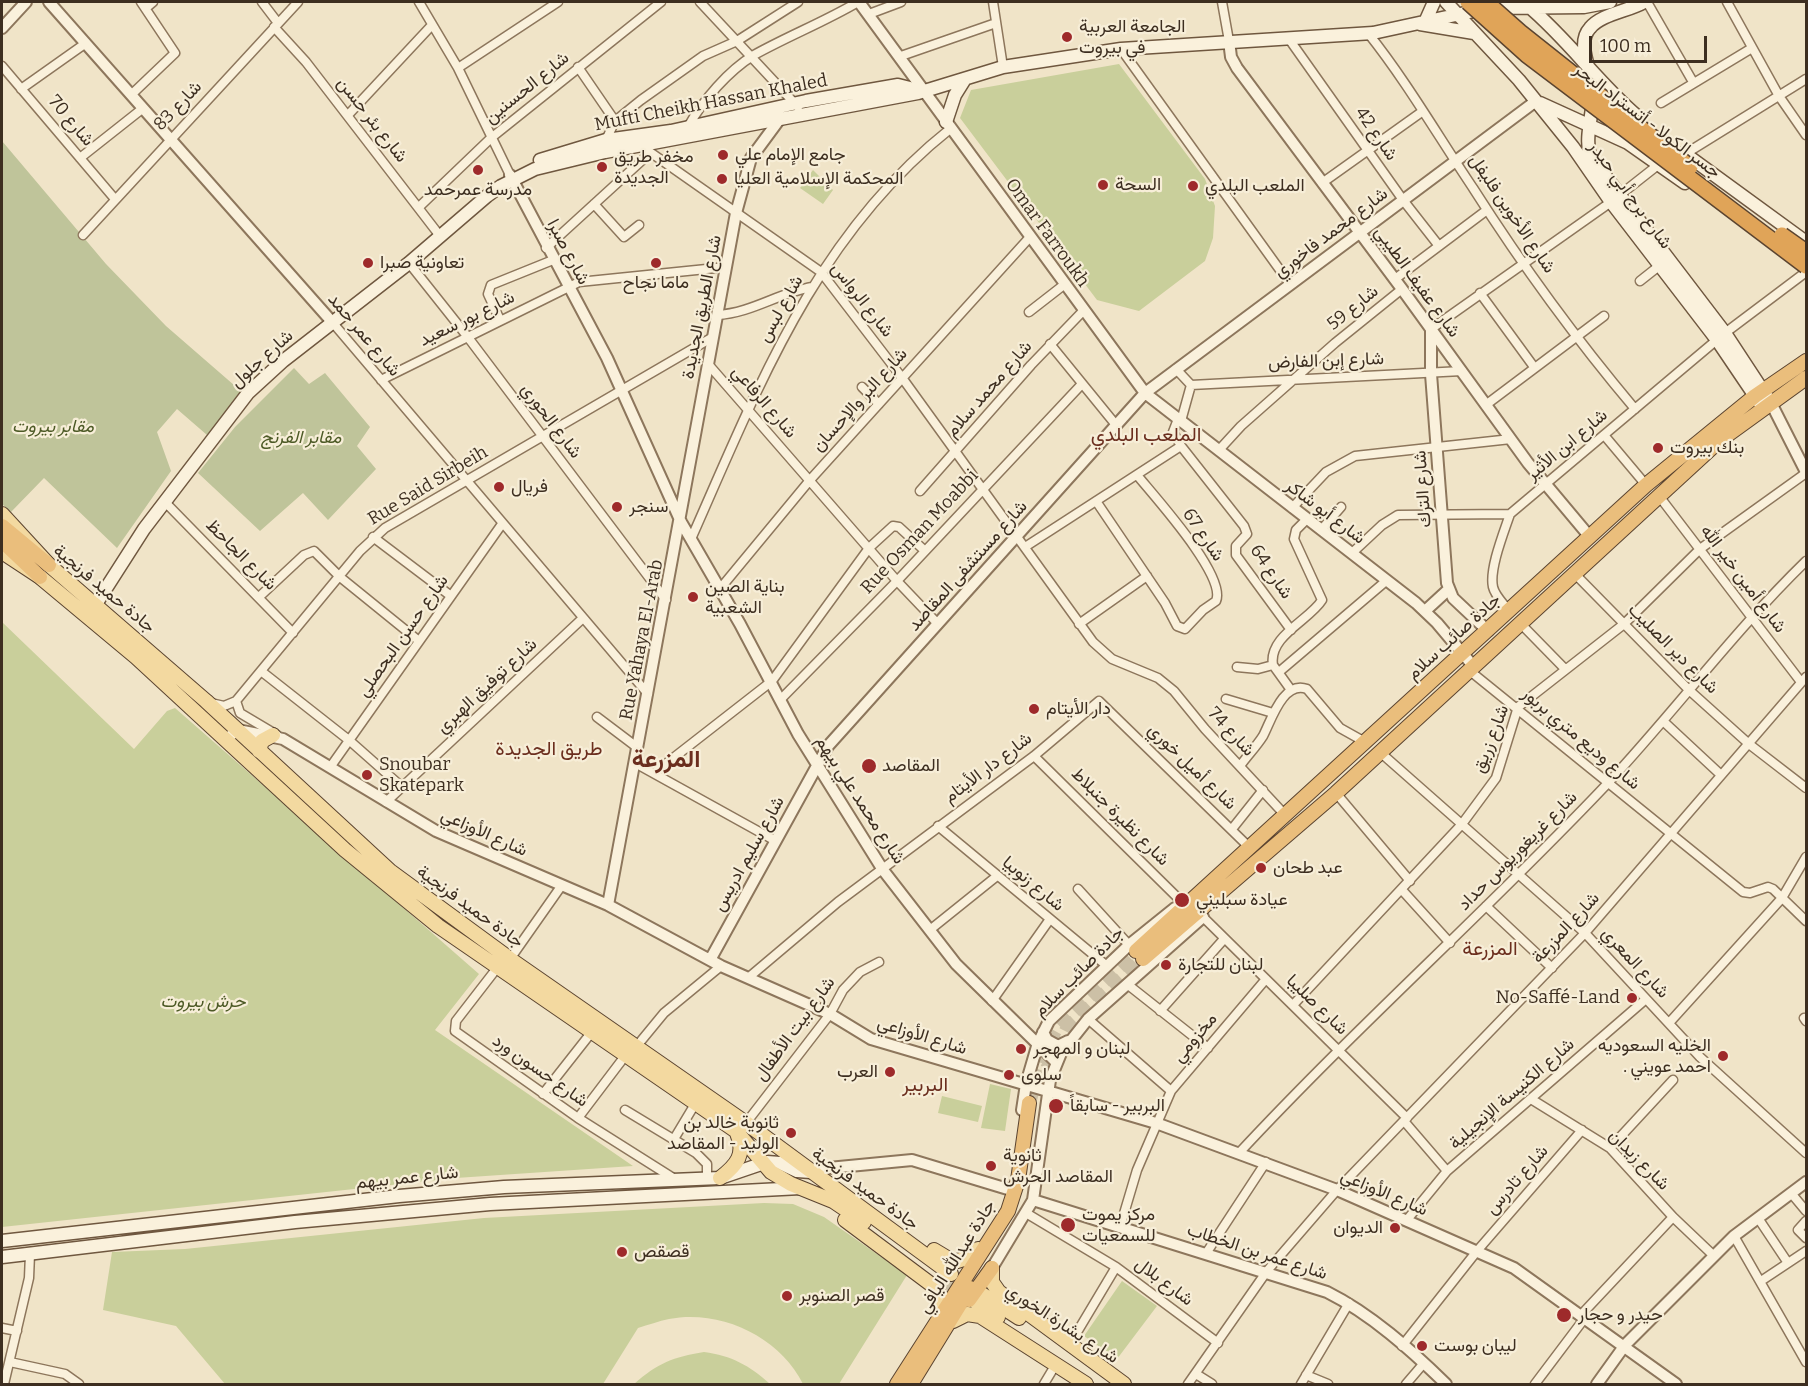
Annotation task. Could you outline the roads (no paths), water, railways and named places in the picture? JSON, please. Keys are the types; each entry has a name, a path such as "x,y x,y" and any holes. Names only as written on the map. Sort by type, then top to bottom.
{"highway":[{"name":"جسر الكولا - أتستراد البحر","path":"1468,2 1527,55 1806,266"},
{"name":"جسر الكولا - أتستراد البحر","path":"1487,5 1697,172 1806,252"},
{"name":"جادة صائب سلام","path":"1136,952 1256,863 1336,794 1806,361"},
{"name":"جادة صائب سلام","path":"1136,952 1646,485 1763,399 1806,378"},
{"name":"جادة حميد فرنجية","path":"2,526 49,565"},
{"name":"جادة حميد فرنجية","path":"2,541 40,577"},
{"path":"1182,902 1250,847"},
{"path":"1203,917 1256,863"},
{"name":"جادة عبدالله اليافي","path":"911,1384 1020,1206 1034,1103"},
{"name":"جادة عبدالله اليافي","path":"897,1384 1008,1211 1018,1180 1034,1103"},
{"path":"897,1384 939,1310 978,1249"},
{"path":"933,1350 992,1268"}],"main road":[{"path":"1434,2 1421,21 1474,33 1478,20 1487,5"},
{"name":"شارع برج أبي حيدر","path":"1446,2 1536,101 1616,199 1721,337 1763,399"},
{"name":"Mufti Cheikh Hassan Khaled","path":"508,180 528,165 606,141 779,113 804,114 923,92 1004,68 1121,49 1229,40 1289,39 1368,33 1487,5 1584,7 1610,2"},
{"name":"شارع برج أبي حيدر","path":"1645,2 1588,29 1585,43 1594,103 1587,145 1590,156 1659,266 1721,337"},
{"path":"1524,4 1552,27 1627,108 1685,154 1806,242"},
{"path":"948,126 953,100 964,79"},
{"name":"Mufti Cheikh Hassan Khaled","path":"508,180 535,169 645,149 779,113 796,104 897,85 923,92"},
{"path":"1536,101 1628,143 1713,202 1806,272"},
{"name":"شارع جلول","path":"96,604 164,501 248,393 283,361 409,263 508,180"},
{"path":"2,514 49,565"},
{"path":"2,552 40,577"},
{"name":"جادة حميد فرنجية","path":"40,577 136,657 379,879 438,927 695,1104 741,1127 776,1145 792,1150 949,1277 833,1201 781,1179 761,1162 741,1127 636,1047 510,959 370,854 206,701 49,565"},
{"path":"260,751 262,741 278,737"},
{"path":"714,1179 732,1169 741,1156 741,1127"},
{"path":"761,1162 773,1161 797,1171 815,1170 949,1260 963,1260 978,1249"},
{"name":"شارع عمر بيهم","path":"2,1241 399,1196 504,1187 673,1178 714,1179 761,1162"},
{"path":"673,1178 679,1194"},
{"path":"804,1190 936,1288 940,1296 939,1310"},
{"name":"شارع عمر بيهم","path":"2,1257 295,1222 490,1204 804,1190"},
{"path":"992,1268 992,1282 999,1292 1123,1384"},
{"name":"شارع بشارة الخوري","path":"1092,1384 980,1298 1123,1384"},
{"path":"954,1322 967,1314 980,1316 1086,1384"}],"street":[{"path":"2,28 26,2"},
{"name":"شارع عمر حمد","path":"49,2 333,322 648,694"},
{"name":"شارع بئر حسن","path":"262,2 276,25 440,236"},
{"name":"شارع 83","path":"83,235 114,198 298,2"},
{"name":"شارع صبرا","path":"422,2 432,25 458,68 508,180 607,358 681,522"},
{"path":"458,68 558,2"},
{"name":"شارع الحسنين","path":"419,207 491,138 660,2"},
{"path":"700,2 753,56 804,114"},
{"path":"606,141 615,121 703,56 737,41 798,2"},
{"path":"688,126 720,85 753,56 820,24 859,2"},
{"name":"Omar Farroukh","path":"859,2 901,56 923,92 1145,393"},
{"path":"869,14 901,2"},
{"path":"993,2 1004,68"},
{"path":"1222,2 1229,40"},
{"path":"1645,2 1693,82"},
{"path":"1727,2 1779,96 1806,135"},
{"path":"130,95 175,53 146,4"},
{"path":"901,56 996,23"},
{"path":"348,115 432,25"},
{"name":"شارع الأخوين فليفل","path":"1368,33 1423,111 1523,262 1635,409"},
{"name":"شارع 42","path":"1289,39 1402,201 1439,246"},
{"name":"شارع عفيف الطيبي","path":"1229,40 1231,57 1236,68 1395,279 1545,485 1590,537"},
{"path":"21,89 86,43"},
{"path":"1661,103 1752,48"},
{"path":"1121,49 1290,284"},
{"name":"شارع 70","path":"2,66 114,198"},
{"path":"578,67 615,121"},
{"path":"1685,154 1806,78"},
{"name":"شارع محمد فاخوري","path":"1145,393 1536,101"},
{"path":"80,158 142,109"},
{"path":"1322,183 1423,111"},
{"name":"شارع الطريق الجديدة","path":"681,522 692,440 736,213 751,158 779,113"},
{"name":"شارع لبس","path":"691,540 747,409 821,272 894,178 948,126"},
{"name":"شارع الرواس","path":"630,137 821,272 903,379 1018,536 1079,624"},
{"path":"546,248 594,204 645,149"},
{"path":"1431,329 1523,262 1616,199 1658,165"},
{"path":"594,204 624,237 639,225"},
{"path":"1395,279 1487,210"},
{"name":"شارع البر والإحسان","path":"719,590 810,480 1030,237"},
{"path":"500,320 488,294 491,285 553,260"},
{"name":"شارع الحوري","path":"409,263 467,336 666,601"},
{"path":"1640,281 1659,266"},
{"name":"شارع بور سعيد","path":"381,380 582,281 726,267"},
{"name":"شارع ابن الأثير","path":"1510,514 1721,337 1806,272"},
{"path":"1029,312 1065,284"},
{"path":"717,315 739,312 782,293 812,287"},
{"name":"شارع 59","path":"1219,450 1294,380 1402,289"},
{"path":"1480,293 1534,367"},
{"name":"شارع محمد سلام","path":"920,491 1050,344 1084,310"},
{"path":"1487,404 1604,316"},
{"name":"شارع الترك","path":"1431,329 1431,374 1444,566 1449,589 1460,605 1488,631"},
{"name":"Rue Said Sirbeih","path":"236,701 372,537 394,521 467,482 620,390 713,338"},
{"path":"1050,344 1081,385 1116,425"},
{"name":"شارع الرفاعي","path":"708,363 897,581 938,624"},
{"path":"1024,547 1181,446 1173,432 1180,420 1191,386 1176,369"},
{"name":"شارع إبن الفارض","path":"1191,386 1462,371"},
{"name":"Rue Osman Moabbi","path":"781,699 897,581 1081,385"},
{"path":"862,387 879,404"},
{"name":"شارع أبو شاكر","path":"1145,393 1425,611 1472,669"},
{"name":"شارع مستشفى المقاصد","path":"817,764 843,728 1145,393"},
{"name":"شارع برج أبي حيدر","path":"1763,399 1806,473"},
{"path":"1604,435 1646,485"},
{"path":"1292,508 1326,472 1355,456 1437,449 1511,439"},
{"name":"شارع 64","path":"1181,446 1244,526 1247,534 1236,546 1236,555 1291,630"},
{"name":"شارع زريق","path":"1293,1005 1462,824 1496,778 1518,707 1624,624 1701,549 1806,473"},
{"name":"شارع 67","path":"1137,475 1191,542 1208,570 1217,592 1216,601 1203,610 1188,626 1179,629 1147,576"},
{"name":"شارع أمين خير الله","path":"1659,496 1752,619 1804,680"},
{"name":"شارع الجاحظ","path":"164,501 293,633"},
{"path":"1079,624 1147,576 1095,501"},
{"path":"1321,530 1341,507"},
{"path":"1352,553 1393,516 1510,514 1502,537 1493,583 1496,594 1509,611"},
{"path":"1291,690 1272,660 1278,646 1291,630 1322,600 1293,538 1296,530 1307,519"},
{"name":"شارع محمد علي بيهم","path":"681,522 772,681 798,734 883,870 956,964 1056,1062"},
{"name":"Rue Yahaya El-Arab","path":"608,905 681,522"},
{"name":"شارع حسن البحصلي","path":"331,766 502,524"},
{"path":"654,773 772,681 869,548 893,526 899,527 924,550"},
{"path":"372,537 451,596"},
{"path":"260,597 312,551 340,577 419,641"},
{"name":"شارع غريغوريوس حداد","path":"1239,1153 1340,1049 1450,943 1608,783 1806,561"},
{"name":"شارع دير الصليب","path":"1576,575 1689,690 1749,744 1806,788"},
{"path":"1238,667 1276,668 1386,581"},
{"path":"1425,611 1449,589"},
{"name":"شارع توفيق الهبري","path":"386,802 583,618"},
{"name":"شارع 74","path":"1079,624 1099,648 1112,659 1149,674 1174,691 1204,729 1286,816"},
{"path":"1521,624 1564,669"},
{"name":"شارع وديع متري بربور","path":"1472,669 1743,892 1750,893 1768,887 1782,898"},
{"path":"261,671 350,741 402,787"},
{"name":"شارع المزرعة","path":"1188,1384 1267,1271 1337,1190 1585,933 1804,680"},
{"path":"1240,766 1263,735 1273,713 1291,690 1307,689 1340,728 1365,742"},
{"path":"1226,699 1273,713"},
{"path":"206,701 219,706 236,701 240,713 278,737"},
{"name":"شارع دار الأيتام","path":"748,978 838,902 1034,756 1098,702 1101,701 1111,711"},
{"name":"شارع أميل خوري","path":"1111,711 1250,847"},
{"path":"597,717 638,748"},
{"path":"1663,721 1721,775"},
{"path":"226,739 238,730"},
{"name":"شارع الأوزاعي","path":"238,730 278,737 331,766 436,831 608,905 721,966 830,1014 871,1039 1156,1123 1337,1190 1477,1251 1514,1268 1625,1345 1676,1384"},
{"name":"شارع المعري","path":"1381,753 1519,872 1585,933 1700,1057 1806,1153"},
{"name":"شارع نظيرة جنبلاط","path":"1034,756 1182,902"},
{"path":"635,763 774,840"},
{"name":"شارع سليم ادريس","path":"710,960 817,764"},
{"path":"1232,828 1263,790"},
{"path":"1336,794 1410,881"},
{"name":"شارع زنوبيا","path":"938,826 1107,966"},
{"path":"1669,1023 1782,898 1806,857"},
{"path":"930,929 997,876"},
{"path":"510,959 562,885"},
{"path":"1078,889 1136,952"},
{"path":"1402,890 1450,943"},
{"path":"1782,898 1806,921"},
{"name":"جادة صائب سلام","path":"1026,1084 1038,1043 1049,1021 1107,966 1136,952 1182,902"},
{"path":"1486,906 1552,968"},
{"path":"1048,1090 1056,1062 1069,1040 1088,1019 1203,917"},
{"name":"شارع صليبا","path":"1203,917 1340,1049 1405,1120 1447,1171"},
{"path":"992,1001 1050,919"},
{"path":"1160,1011 1224,939"},
{"name":"شارع بيت الأطفال","path":"741,1127 830,1014 843,990 855,977 879,962"},
{"path":"636,1047 664,1013 721,966"},
{"name":"شارع حسون ورد","path":"497,968 456,1021 454,1027 458,1033 578,1118 673,1178"},
{"name":"مخزومي","path":"1120,1227 1137,1170 1171,1091 1266,979"},
{"path":"1127,984 1208,1048"},
{"name":"شارع الكنيسة الإنجيلية","path":"1406,1221 1447,1171 1646,999"},
{"path":"1088,1019 1171,1091"},
{"path":"1043,1032 1047,1040 1058,1046 1069,1040"},
{"path":"543,1094 591,1033"},
{"path":"578,1118 625,1056"},
{"path":"1610,1148 1672,1080"},
{"name":"جادة عبدالله اليافي","path":"992,1268 1033,1200 1034,1103 1026,1084"},
{"name":"جادة عبدالله اليافي","path":"978,1249 1007,1203 1034,1103 1048,1090"},
{"name":"شارع زيدان","path":"1531,1099 1610,1148 1673,1217 1714,1256"},
{"path":"674,1139 695,1104"},
{"path":"626,1110 704,1159 714,1179"},
{"name":"شارع تادرس","path":"1402,1346 1477,1251 1582,1130"},
{"path":"815,1170 912,1160 1011,1190"},
{"path":"1207,1252 1266,1162"},
{"path":"1597,1384 1625,1345 1734,1236 1806,1182"},
{"path":"1791,1193 1806,1211"},
{"name":"شارع عمر بن الخطاب","path":"1033,1200 1207,1252 1327,1292 1349,1303 1424,1363 1446,1384"},
{"name":"شارع بلال","path":"1026,1213 1116,1267 1218,1343"},
{"path":"1535,1384 1582,1317 1673,1217"},
{"path":"1758,1218 1788,1263"},
{"path":"1806,1221 1798,1230 1806,1238"},
{"path":"1734,1236 1806,1362"},
{"path":"1761,1281 1806,1251"},
{"path":"4,1384 29,1278 30,1254"},
{"path":"1070,1344 1116,1267"},
{"path":"1300,1384 1349,1303"},
{"path":"2,1328 17,1331"},
{"path":"1797,1345 1806,1339"},
{"path":"10,1362 65,1374 79,1384"},
{"path":"1406,1384 1424,1363"},
{"path":"1044,1384 1056,1364"},
{"path":"1196,1374 1212,1384"},
{"path":"1306,1375 1328,1384"}],"tunnel":[{"path":"1029,1103 1043,1053 1057,1027 1136,951"},
{"path":"1047,1069 1068,1027 1143,959"},
{"path":"946,1281 967,1295"}],"place":[{"name":"الجامعة العربية في بيروت","path":"1067,37"},
{"name":"جامع الإمام علي","path":"723,155"},
{"name":"مخفر طريق الجديدة","path":"602,167"},
{"name":"مدرسة عمرحمد","path":"478,170"},
{"name":"المحكمة الإسلامية العليا","path":"722,179"},
{"name":"السحة","path":"1103,185"},
{"name":"الملعب البلدي","path":"1193,186"},
{"name":"تعاونية صبرا","path":"368,263"},
{"name":"ماما نجاح","path":"656,263"},
{"name":"بنك بيروت","path":"1658,448"},
{"name":"فريال","path":"499,487"},
{"name":"سنجر","path":"617,507"},
{"name":"بناية الصين الشعبية","path":"693,597"},
{"name":"دار الأيتام","path":"1034,709"},
{"name":"المقاصد","path":"869,766"},
{"name":"Snoubar Skatepark","path":"367,775"},
{"name":"عبد طحان","path":"1261,868"},
{"name":"عيادة سبليني","path":"1182,900"},
{"name":"لبنان للتجارة","path":"1166,965"},
{"name":"No-Saffé-Land","path":"1632,998"},
{"name":"لبنان و المهجر","path":"1021,1049"},
{"name":"الخليه السعوديه . احمد عويني","path":"1723,1056"},
{"name":"العرب","path":"890,1072"},
{"name":"سلوى","path":"1009,1075"},
{"name":"البربير - سابقاً","path":"1056,1106"},
{"name":"ثانوية خالد بن الوليد - المقاصد","path":"791,1133"},
{"name":"ثانوية المقاصد الحرش","path":"991,1166"},
{"name":"مركز يموت للسمعيات","path":"1068,1225"},
{"name":"الديوان","path":"1395,1228"},
{"name":"قصقص","path":"622,1252"},
{"name":"قصر الصنوبر","path":"787,1296"},
{"name":"حيدر و حجار","path":"1564,1315"},
{"name":"ليبان بوست","path":"1422,1346"}],"district":[{"name":"الملعب البلدي","path":"1146,435"},
{"name":"طريق الجديدة","path":"549,749"},
{"name":"المزرعة","path":"666,760"},
{"name":"المزرعة","path":"1490,949"},
{"name":"البربير","path":"925,1085"}],"park label":[{"name":"مقابر بيروت","path":"53,427"},
{"name":"مقابر الفرنج","path":"301,438"},
{"name":"حرش بيروت","path":"203,1002"}]}
